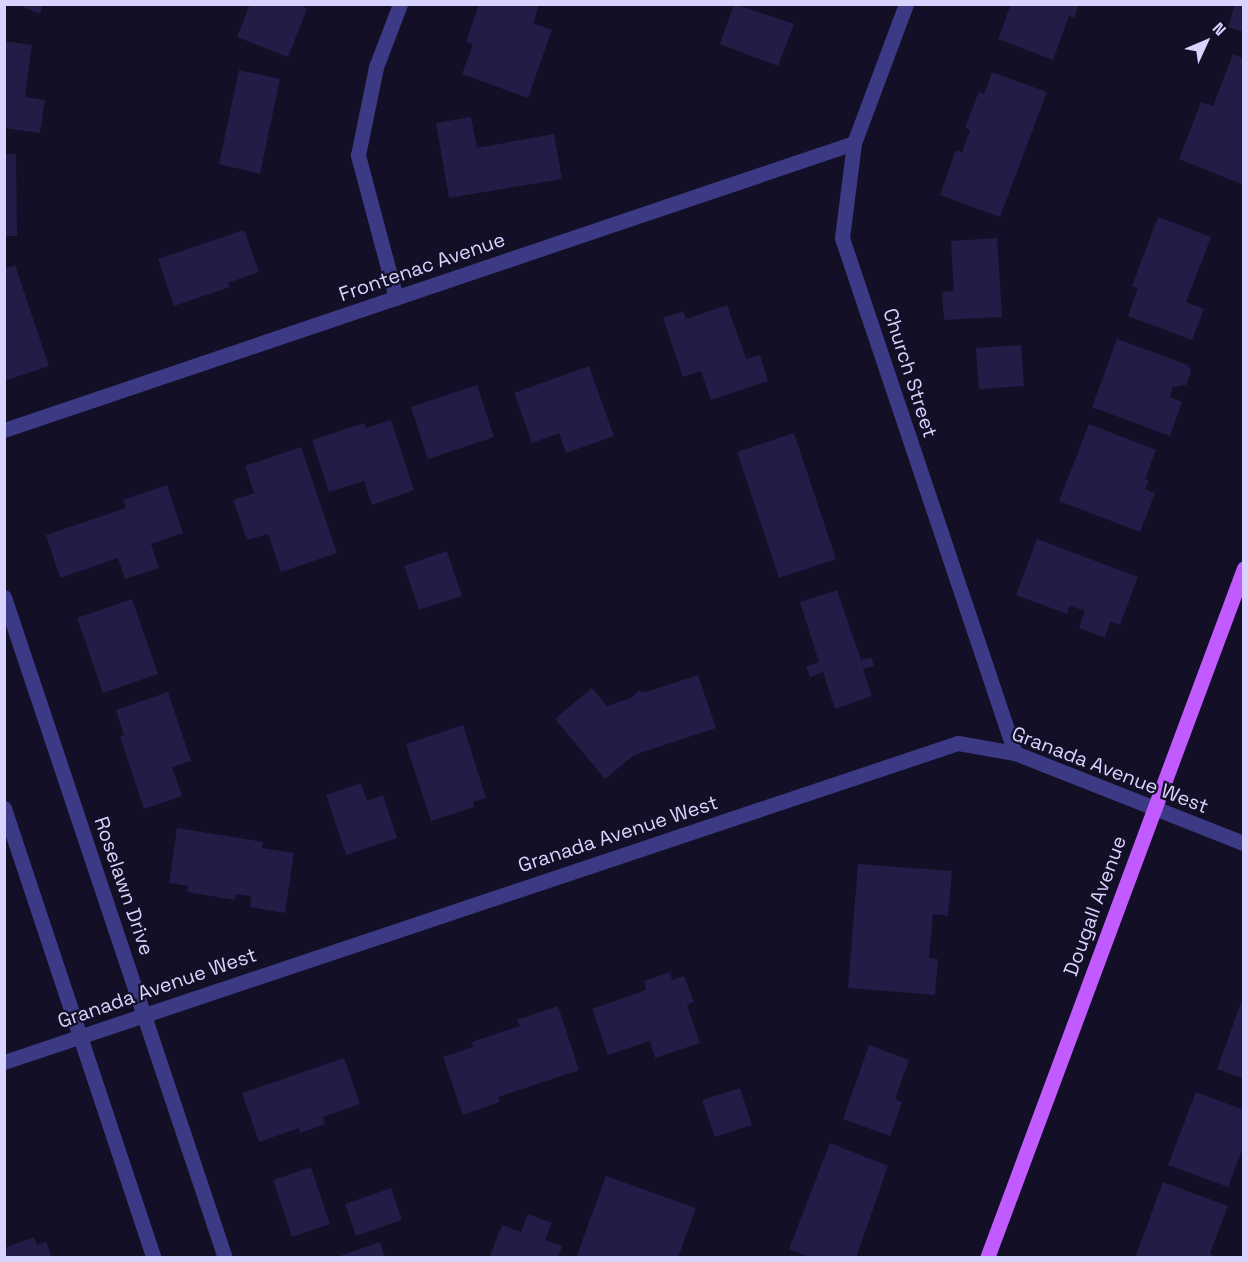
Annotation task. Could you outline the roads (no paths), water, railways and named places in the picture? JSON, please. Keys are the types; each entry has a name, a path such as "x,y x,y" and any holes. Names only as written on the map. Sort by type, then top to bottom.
{"main road":[{"name":"Dougall Avenue","path":"987,1257 1244,568"}],"street":[{"path":"396,298 358,155 376,67 400,4"},
{"name":"Church Street","path":"906,4 854,143 842,238 1015,753"},
{"name":"Frontenac Avenue","path":"4,430 854,143"},
{"name":"Roselawn Drive","path":"4,597 225,1257"},
{"name":"Granada Avenue West","path":"4,1062 958,743 1015,753 1244,843"},
{"path":"4,808 154,1257"}]}
